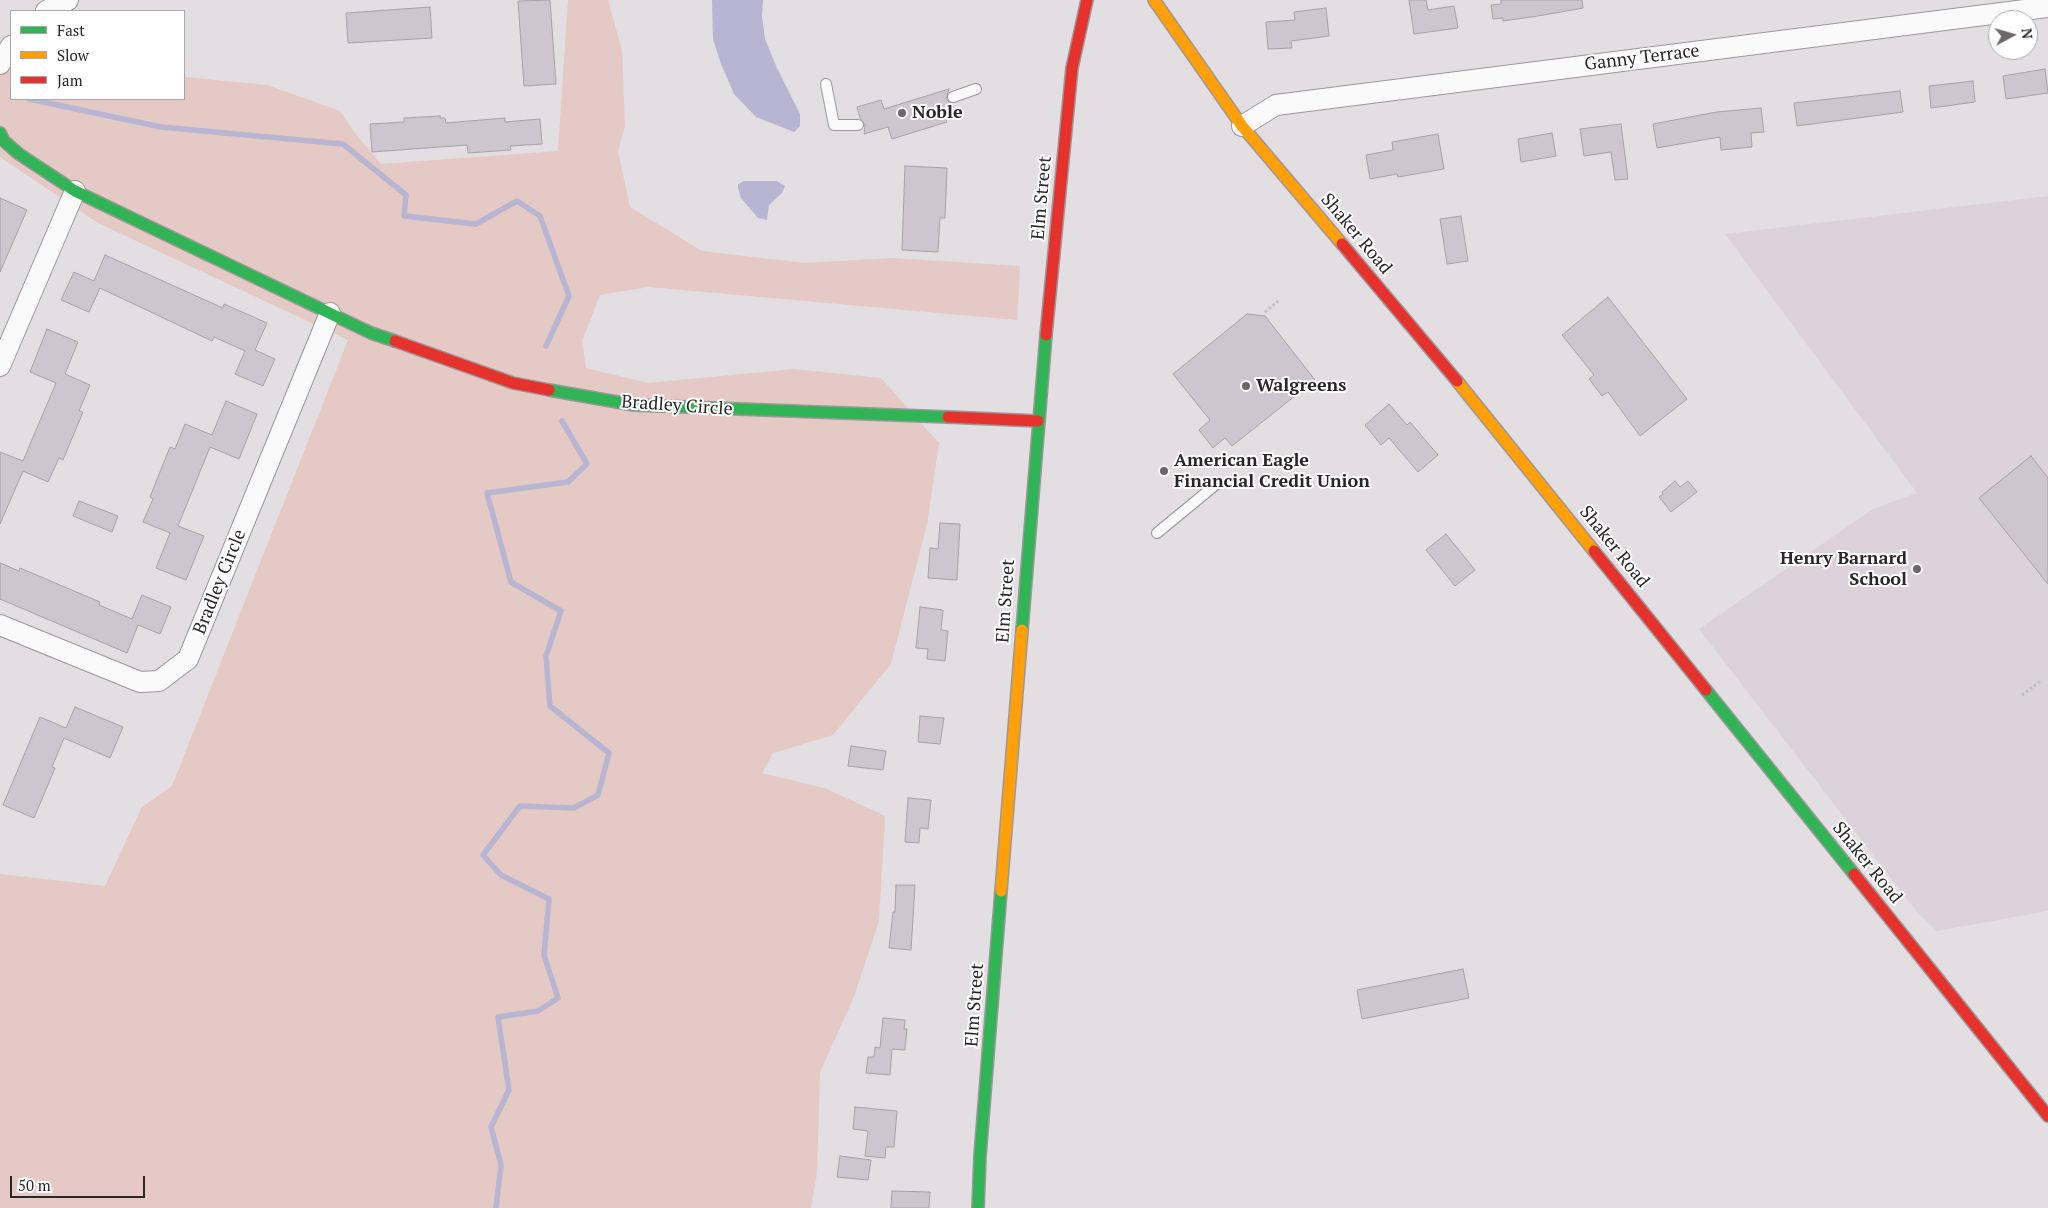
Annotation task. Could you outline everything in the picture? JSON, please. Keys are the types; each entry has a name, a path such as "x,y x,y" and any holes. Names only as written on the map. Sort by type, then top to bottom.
{"street":[{"path":"48,10 68,0"},
{"name":"Elm Street","path":"978,1208 1038,421 1072,68 1087,0"},
{"name":"Shaker Road","path":"1154,0 1242,126 1463,388 2048,1116"},
{"name":"Ganny Terrace","path":"1242,126 1276,105 2048,7"},
{"path":"0,64 10,48"},
{"name":"Bradley Circle","path":"0,133 4,142 18,154 75,191 371,333 513,383 634,405 1038,421"},
{"path":"0,366 75,191"},
{"name":"Bradley Circle","path":"0,625 140,682 159,681 188,659 330,313"}],"lane":[{"path":"826,84 834,125 858,125"},
{"path":"953,97 976,89"},
{"path":"1157,533 1219,482"}],"path":[{"path":"1265,312 1278,301"},
{"path":"2022,695 2042,680"}],"shaded area":[{"path":"568,0 608,0 622,51 625,126 618,151 630,207 702,251 804,263 892,258 1020,266 1017,320 649,287 600,295 582,341 586,368 648,383 794,369 881,378 939,443 927,524 891,664 833,735 773,753 762,773 827,789 885,816 879,921 854,997 820,1072 817,1173 811,1208 0,1208 0,874 105,886 142,807 172,786 348,340 98,223 0,157 0,43 10,46 10,100 185,100 185,77 267,85 340,111 354,132 381,164 558,151"},
{"name":"Henry Barnard School","path":"2048,196 2048,911 1937,931 1917,912 1699,629 1873,509 1917,493 1725,234"}],"water":[{"path":"712,0 763,0 762,16 765,39 800,114 800,126 794,132 756,117 734,94 713,39"},
{"path":"744,181 777,181 785,186 782,193 769,205 767,220 758,218 741,198 738,184"}],"building":[{"path":"550,0 556,84 524,86 518,1"},
{"path":"1409,0 1426,0 1428,10 1454,6 1458,28 1414,34"},
{"path":"1501,0 1582,0 1583,8 1503,21 1503,18 1493,19 1491,5 1501,4"},
{"path":"430,7 432,38 348,43 346,13"},
{"path":"1326,8 1329,36 1291,41 1292,48 1268,49 1266,22 1295,20 1294,12"},
{"path":"2045,69 2048,93 2006,99 2003,76"},
{"path":"1973,81 1975,102 1931,108 1929,86"},
{"name":"Noble","path":"949,89 946,99 954,107 944,111 947,122 892,139 888,127 864,134 865,125 860,118 857,107 881,100 884,109"},
{"path":"1900,91 1903,112 1797,126 1794,103"},
{"path":"1761,108 1764,132 1751,133 1752,147 1721,150 1720,137 1657,148 1653,124 1717,112"},
{"path":"440,116 440,118 445,118 446,123 505,118 505,122 540,119 542,144 510,146 511,150 468,153 467,145 372,152 370,124 404,122 404,118"},
{"path":"1621,124 1628,179 1615,180 1611,152 1584,156 1580,129"},
{"path":"1552,133 1556,156 1521,162 1518,139"},
{"path":"1438,134 1444,169 1398,177 1397,174 1370,179 1366,155 1393,150 1392,142"},
{"path":"905,166 947,168 945,218 940,218 938,252 902,250"},
{"path":"0,198 27,210 0,272"},
{"path":"1461,216 1468,261 1447,264 1440,219"},
{"path":"105,255 223,308 224,304 267,323 255,350 275,359 263,386 235,374 245,351 214,337 212,341 100,288 89,312 61,300 74,272 94,281"},
{"path":"1608,297 1687,399 1640,436 1608,392 1602,396 1589,379 1594,375 1562,335"},
{"path":"1247,314 1265,316 1315,380 1232,446 1225,438 1213,448 1199,430 1210,420 1173,374"},
{"path":"47,329 78,342 65,374 90,385 79,411 83,412 63,460 59,458 48,482 23,471 0,524 0,452 23,461 56,383 30,372"},
{"path":"226,401 257,414 239,459 210,447 178,526 204,536 186,580 156,568 170,533 143,522 153,499 150,497 170,447 175,449 185,424 212,435"},
{"path":"1389,404 1407,425 1410,422 1438,455 1418,472 1389,438 1381,445 1365,425"},
{"path":"2031,456 2048,478 2048,584 1979,498"},
{"path":"1675,481 1680,487 1688,481 1697,492 1671,512 1659,497"},
{"path":"79,501 118,516 112,532 73,516"},
{"path":"940,523 960,524 957,580 928,578 930,548 938,549"},
{"path":"1446,534 1475,570 1455,586 1426,550"},
{"path":"0,563 19,571 20,568 100,602 99,605 132,619 142,595 171,607 160,634 138,625 127,653 0,599"},
{"path":"920,607 943,610 941,630 948,631 945,661 927,659 928,649 916,648"},
{"path":"75,707 123,727 110,758 64,738 52,767 55,768 34,818 3,805 40,717 66,728"},
{"path":"920,716 944,718 940,744 918,742"},
{"path":"851,746 886,751 883,770 848,766"},
{"path":"908,798 931,800 928,829 920,828 919,843 905,842"},
{"path":"896,885 915,885 911,950 889,948 893,912 895,912"},
{"path":"1463,969 1469,998 1362,1019 1357,990"},
{"path":"883,1018 905,1020 904,1029 907,1029 905,1050 892,1049 890,1075 866,1073 868,1057 874,1057 875,1047 880,1048"},
{"path":"855,1107 897,1111 894,1147 886,1147 885,1158 865,1156 868,1131 853,1129"},
{"path":"840,1156 871,1160 868,1180 837,1177"},
{"path":"892,1191 930,1192 929,1208 891,1208"}],"waterway":[{"path":"34,100 161,127 343,144 406,195 404,216 476,224 517,201 540,216 569,296 546,346"},
{"path":"496,1208 501,1165 491,1127 509,1090 498,1017 538,1011 558,998 544,955 549,899 501,875 483,855 520,806 574,808 598,795 609,753 550,706 546,656 561,611 511,582 487,493 568,482 587,464 562,421"}],"traffic: fast":[{"path":"0,133 4,141 19,154 75,191 371,333 395,341"},
{"path":"1022,630 1046,335"},
{"path":"549,390 634,405 948,417"},
{"path":"1706,690 1854,874"},
{"path":"978,1208 980,1156 1001,891"}],"traffic: slow":[{"path":"1154,0 1242,126 1342,244"},
{"path":"1457,381 1594,551"},
{"path":"1001,891 1022,630"}],"traffic: jam":[{"path":"1046,335 1072,68 1087,0"},
{"path":"1342,244 1457,381"},
{"path":"395,341 513,383 549,390"},
{"path":"948,417 1038,421"},
{"path":"1594,551 1706,690"},
{"path":"1854,874 2048,1116"}],"place":[{"name":"Noble","path":"902,113"},
{"name":"Walgreens","path":"1246,386"},
{"name":"American Eagle Financial Credit Union","path":"1164,471"},
{"name":"Henry Barnard School","path":"1917,569"}]}
